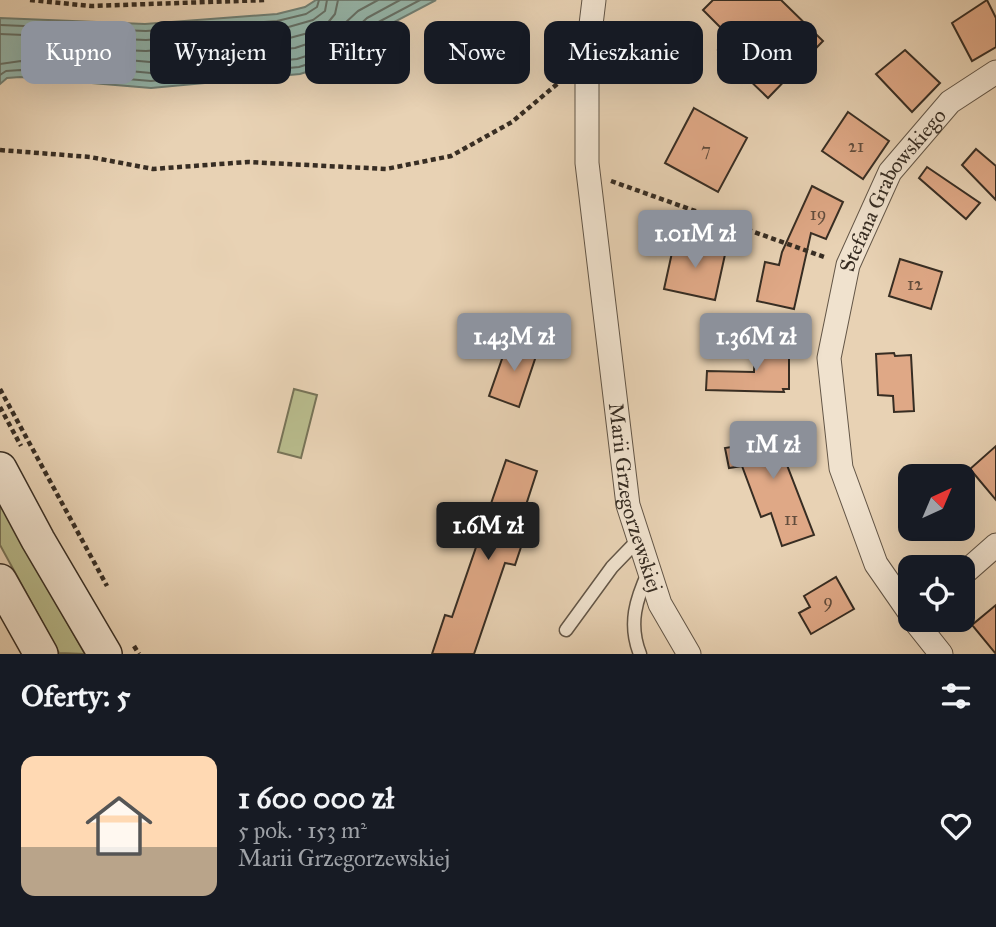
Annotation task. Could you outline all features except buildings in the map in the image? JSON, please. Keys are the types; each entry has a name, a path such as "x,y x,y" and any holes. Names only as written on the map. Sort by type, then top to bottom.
{"main road":[{"path":"0,468 38,540 105,654"},
{"path":"0,581 41,654"}],"street":[{"name":"Marii Grzegorzewskiej","path":"591,21 594,0"},
{"name":"Stefana Grabowskiego","path":"898,596 876,564 841,468 829,358 848,265 890,172 950,102 996,72"},
{"name":"Marii Grzegorzewskiej","path":"587,84 588,173 628,505 660,604 689,654"},
{"path":"975,564 996,545"},
{"path":"924,632 941,654"}],"lane":[{"path":"566,630 612,567 639,539"},
{"path":"640,654 635,642 635,601 649,571"}],"path":[{"path":"30,0 91,6 267,0"},
{"path":"0,150 90,157 153,169 248,162 386,169 451,156 512,122 556,84"},
{"path":"588,173 835,260"},
{"path":"0,389 107,586"}],"green space":[{"path":"294,389 317,395 301,458 278,452"},
{"path":"0,504 85,654 59,653 0,545"}],"water":[{"path":"316,0 436,0 396,21 305,21 305,72 291,75 291,21 185,21 277,14 305,7"},
{"path":"0,18 72,21 21,21 21,77 7,78 0,84"},
{"path":"136,24 150,24 150,84 194,84 151,88 103,84 136,84"}]}
